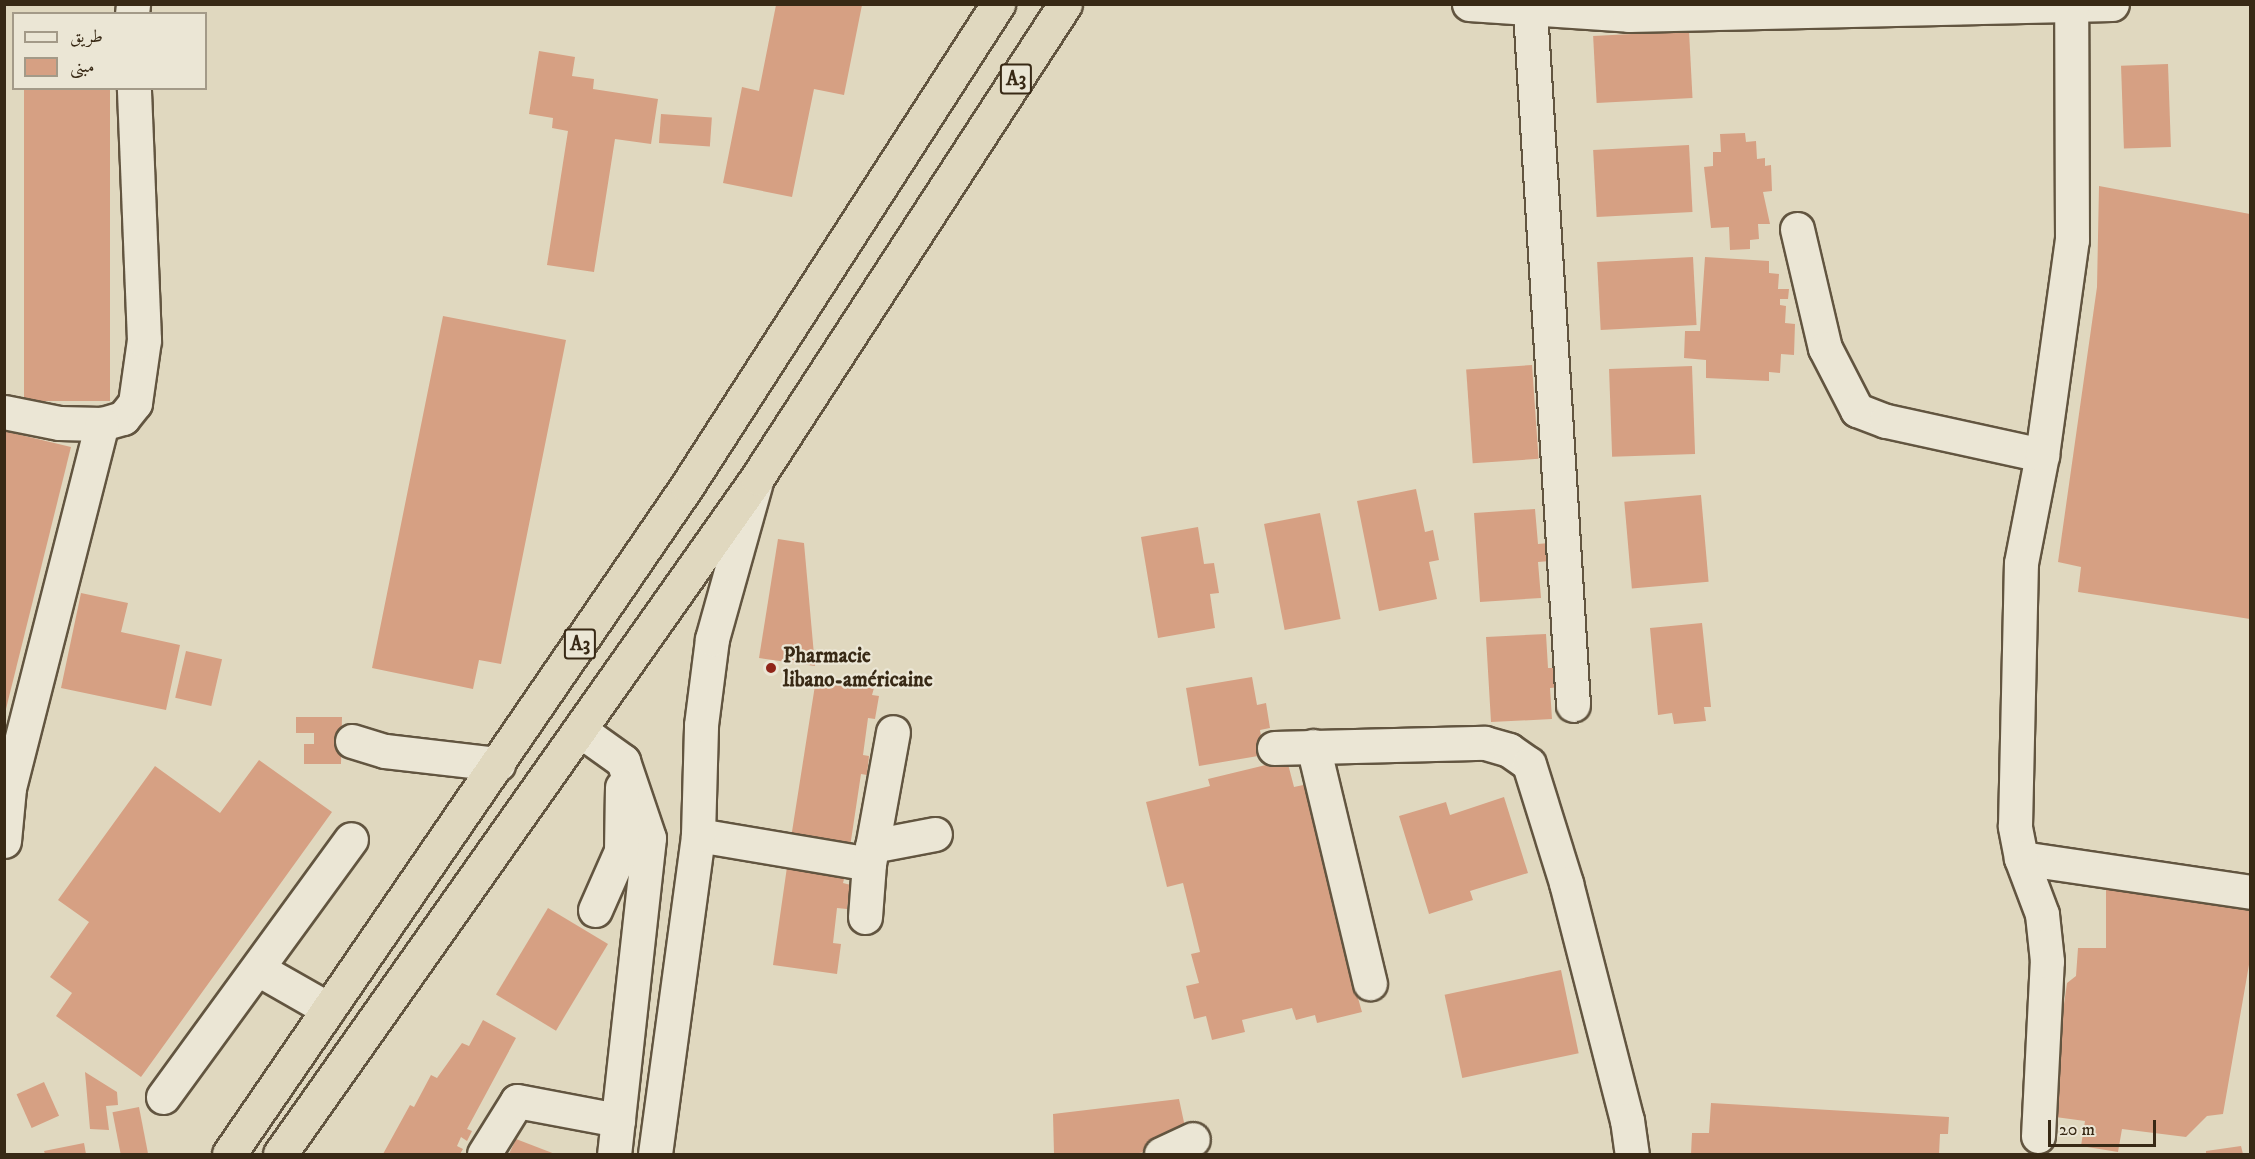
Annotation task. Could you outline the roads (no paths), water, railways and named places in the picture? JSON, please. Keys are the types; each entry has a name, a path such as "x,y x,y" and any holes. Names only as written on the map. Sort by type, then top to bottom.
{"highway":[{"name":"A3","path":"229,1155 687,486 998,4"},
{"name":"A3","path":"280,1155 581,731 757,478 1065,4"}],"street":[{"path":"1469,4 1530,10 1629,15 2071,8 2112,4"},
{"path":"2038,1136 2047,961 2042,914 2021,858 2015,826 2021,563 2042,455 2072,240 2071,8"},
{"path":"1530,10 1573,705"},
{"path":"4,412 59,423 102,424 123,418 135,403 144,340 134,90"},
{"path":"1797,229 1825,348 1857,410 1886,421 2042,455"},
{"path":"4,842 9,788 102,424"},
{"path":"655,1155 698,835 701,725 712,639 757,478"},
{"path":"581,731 623,761 649,838 614,1155"},
{"path":"865,917 870,855 893,732"},
{"path":"352,741 385,752 498,764"},
{"path":"1274,748 1485,743 1509,750 1529,764 1569,894 1627,1120 1632,1155"},
{"path":"1313,746 1371,983"},
{"path":"595,910 621,852 623,761"},
{"path":"698,835 870,855 935,834"},
{"path":"163,1097 351,839"},
{"path":"2021,858 2250,892"},
{"path":"258,969 328,1009"},
{"path":"466,1155 518,1077"},
{"path":"484,1155 517,1101 618,1120"},
{"path":"1161,1155 1193,1139"}],"place":[{"name":"Pharmacie libano-américaine","path":"771,668"}]}
